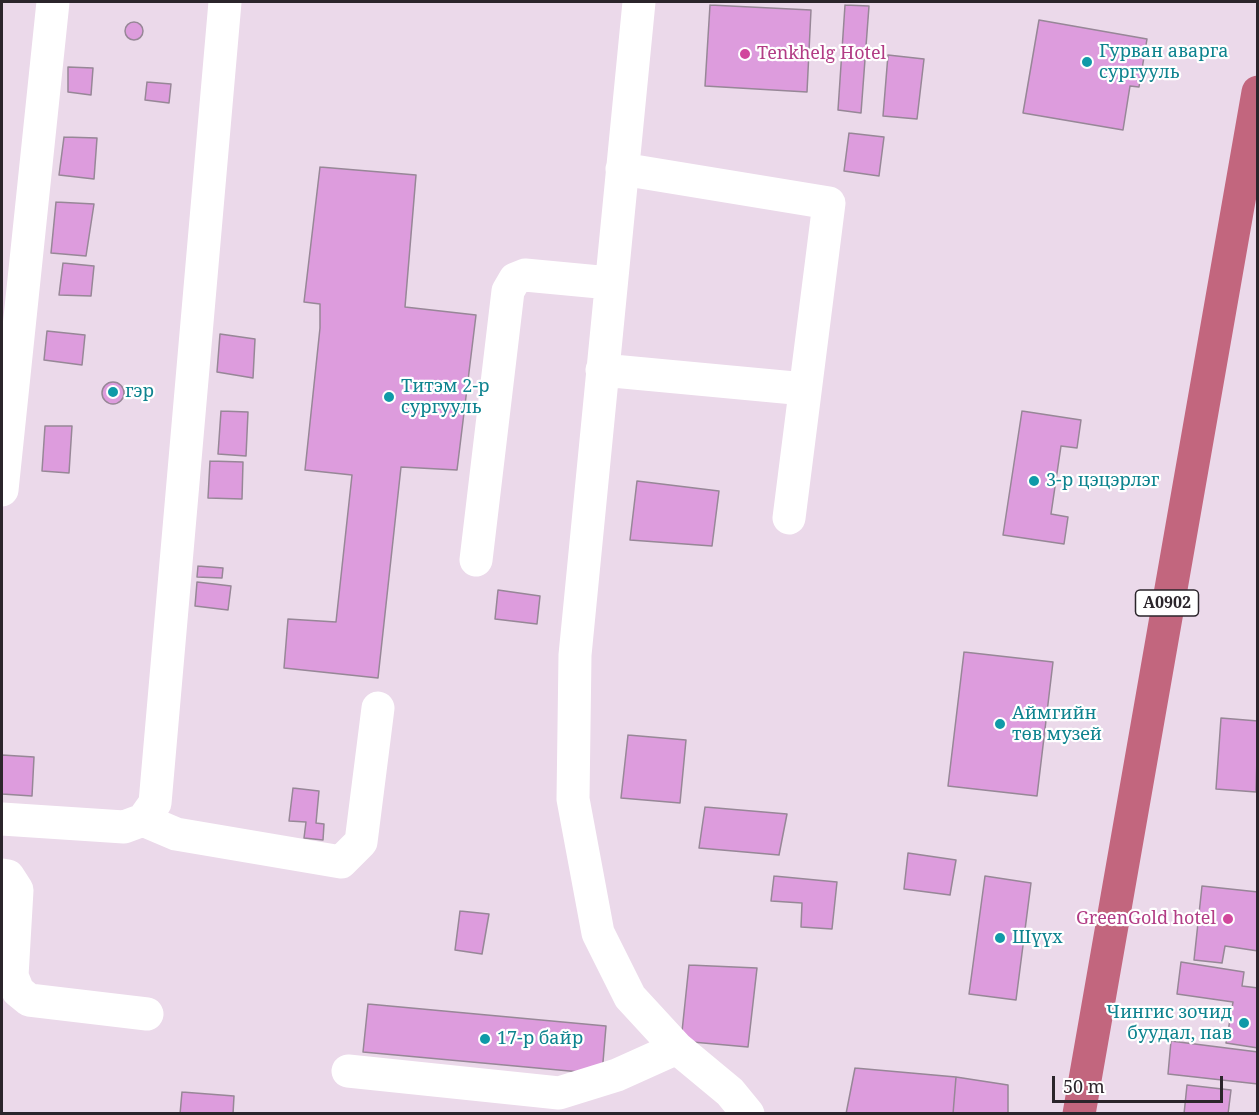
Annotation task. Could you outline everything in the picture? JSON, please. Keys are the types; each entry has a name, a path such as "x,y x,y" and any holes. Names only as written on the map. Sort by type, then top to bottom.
{"highway":[{"name":"A0902","path":"1079,1113 1257,92"}],"street":[{"path":"2,490 53,2"},
{"path":"2,819 124,827 144,820 151,812 156,793 225,2"},
{"path":"639,2 575,655 573,799 598,933 630,997 677,1048 730,1092 748,1113"},
{"path":"621,169 829,203 789,518"},
{"path":"476,560 508,291 515,279 525,275 610,283"},
{"path":"602,370 805,389"},
{"path":"144,820 176,834 341,862 361,842 378,708"},
{"path":"2,875 8,876 17,890 12,976 18,991 29,1000 147,1014"},
{"path":"348,1071 558,1093 617,1075 677,1048"}],"building":[{"path":"710,5 811,10 807,92 705,86"},
{"path":"845,5 869,6 861,113 838,110"},
{"name":"Гурван аварга сургууль","path":"1039,20 1147,39 1139,87 1130,86 1123,130 1023,113"},
{"path":"130,22 138,22 143,27 141,38 130,40 125,35 125,27"},
{"path":"888,55 924,59 917,119 883,116"},
{"path":"68,67 93,68 91,95 68,92"},
{"path":"147,82 171,84 169,103 145,100"},
{"path":"849,133 884,137 879,176 844,171"},
{"path":"64,137 97,138 94,179 59,175"},
{"name":"Титэм 2-р сургууль","path":"320,167 416,175 405,307 476,315 457,470 401,467 378,678 284,668 288,619 336,622 352,475 305,470 320,328 320,304 304,302"},
{"path":"56,202 94,204 86,256 51,253"},
{"path":"63,263 94,266 91,296 59,295"},
{"path":"47,331 85,335 82,365 44,360"},
{"path":"220,334 255,339 253,378 217,372"},
{"name":"гэр","path":"113,382 121,385 124,393 121,401 113,404 105,401 102,393 105,385"},
{"path":"221,411 248,412 246,456 218,454"},
{"name":"3-р цэцэрлэг","path":"1022,411 1081,420 1077,448 1061,446 1051,514 1068,517 1064,544 1003,535"},
{"path":"45,426 72,426 69,473 42,471"},
{"path":"210,461 243,462 242,499 208,498"},
{"path":"637,481 719,491 712,546 630,540"},
{"path":"198,566 223,568 222,578 197,577"},
{"path":"197,582 231,586 228,610 195,606"},
{"path":"498,590 540,596 537,624 495,619"},
{"name":"Аймгийн төв музей","path":"964,652 1053,662 1037,796 948,786"},
{"path":"1221,718 1258,721 1256,792 1216,789"},
{"path":"628,735 686,740 680,803 621,798"},
{"path":"2,755 34,757 32,796 2,794"},
{"path":"293,788 319,791 316,823 324,824 323,840 304,838 306,822 289,821"},
{"path":"705,807 787,814 779,855 699,848"},
{"path":"908,853 956,860 950,895 904,889"},
{"path":"774,876 837,882 832,929 801,927 802,903 771,901"},
{"name":"Шүүх","path":"985,876 1031,883 1016,1000 969,994"},
{"name":"GreenGold hotel","path":"1202,886 1258,892 1258,951 1225,946 1222,963 1194,960"},
{"path":"460,911 489,914 482,954 455,950"},
{"name":"Чингис зочид буудал, пав","path":"1181,962 1244,972 1242,986 1258,988 1258,1048 1226,1043 1233,1002 1177,994"},
{"path":"689,965 757,968 748,1047 681,1041"},
{"name":"17-р байр","path":"368,1004 606,1026 602,1074 363,1052"},
{"path":"1171,1041 1258,1052 1258,1084 1168,1074"},
{"path":"855,1068 956,1077 953,1114 846,1114"},
{"path":"956,1077 1008,1085 1008,1114 953,1114"},
{"path":"1187,1085 1231,1090 1228,1114 1184,1114"},
{"path":"182,1092 234,1096 233,1114 180,1114"}],"place":[{"name":"Tenkhelg Hotel","path":"745,54"},
{"name":"Гурван аварга сургууль","path":"1087,62"},
{"name":"гэр","path":"113,392"},
{"name":"Титэм 2-р сургууль","path":"389,397"},
{"name":"3-р цэцэрлэг","path":"1034,481"},
{"name":"Аймгийн төв музей","path":"1000,724"},
{"name":"GreenGold hotel","path":"1228,919"},
{"name":"Шүүх","path":"1000,938"},
{"name":"Чингис зочид буудал, пав","path":"1244,1023"},
{"name":"17-р байр","path":"485,1039"}]}
